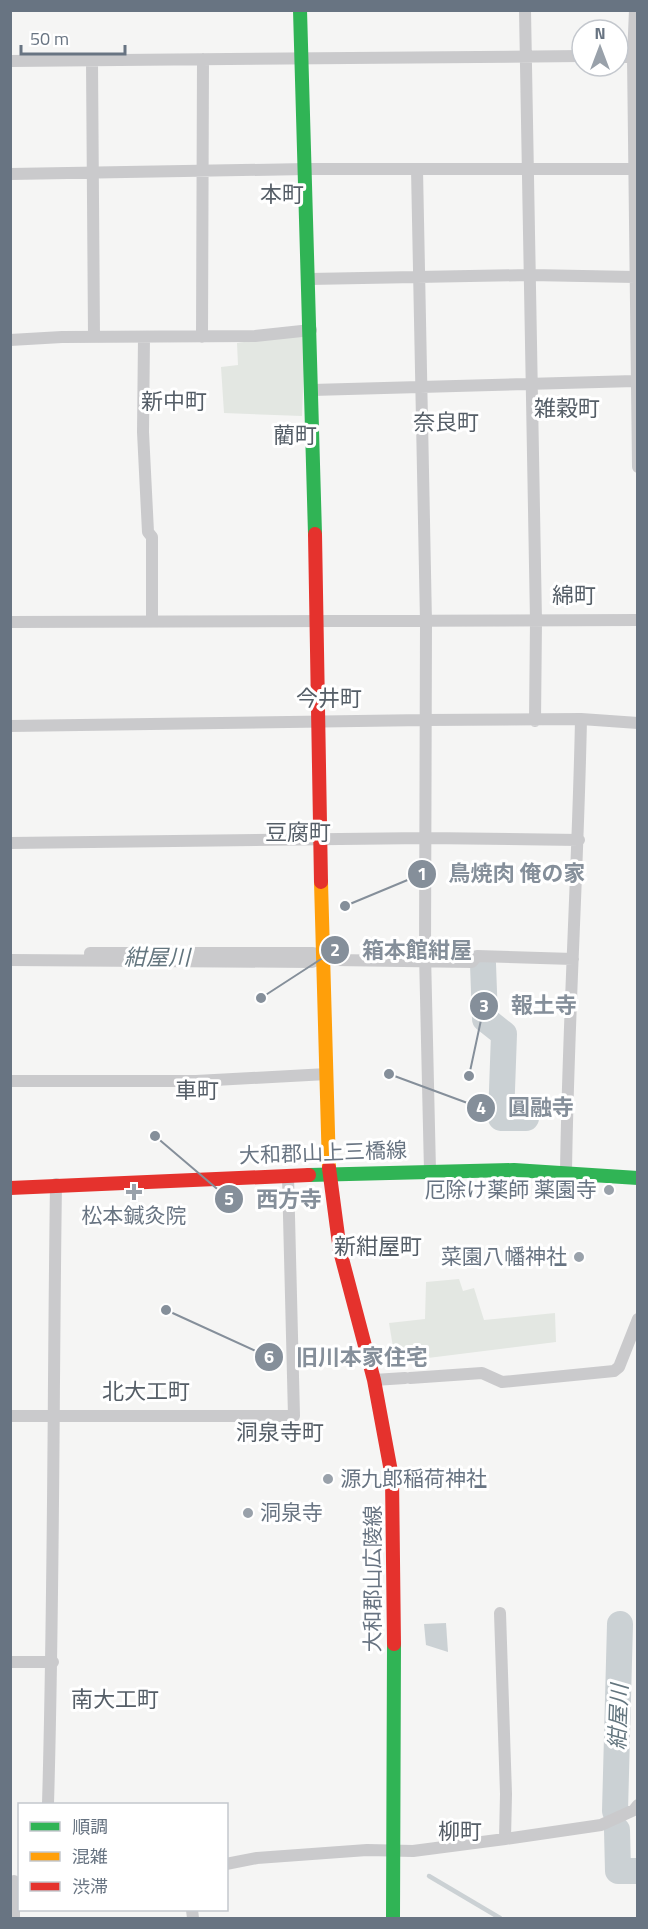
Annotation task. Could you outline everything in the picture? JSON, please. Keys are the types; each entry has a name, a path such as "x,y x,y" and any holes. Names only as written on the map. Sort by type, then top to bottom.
{"main road":[{"name":"大和郡山広陵線","path":"300,10 311,330 317,723 329,1174 340,1251 374,1380 392,1477 395,1545 393,1918"},
{"name":"大和郡山上三橋線","path":"10,1188 56,1184 430,1171 514,1170 638,1178"}],"street":[{"path":"525,10 528,62 536,621 535,721"},
{"path":"635,10 635,381 638,467"},
{"path":"10,61 570,57"},
{"path":"202,337 203,59"},
{"path":"92,62 94,336"},
{"path":"10,174 306,169 635,169"},
{"path":"417,169 426,622 425,958 430,1171"},
{"path":"309,279 530,275 636,281"},
{"path":"10,340 94,336 202,337 311,330"},
{"path":"144,337 142,432 148,532 152,537 152,620"},
{"path":"312,390 635,381"},
{"path":"10,622 638,620"},
{"path":"10,726 581,719 638,723"},
{"path":"566,1173 567,1049 579,840 581,719"},
{"path":"10,843 426,838 579,840"},
{"path":"10,952 312,953 334,960 425,958 472,962 477,956 573,959"},
{"path":"10,960 312,962 324,957"},
{"path":"10,1081 196,1081 327,1074"},
{"path":"10,1416 294,1416 288,1176"},
{"path":"48,1803 53,1662 52,1416 56,1184"},
{"path":"374,1380 482,1373 502,1382 614,1371 619,1367 638,1319"},
{"path":"500,1613 505,1839"},
{"path":"10,1662 53,1662"},
{"path":"228,1864 257,1858 413,1851 602,1826 634,1810 638,1805"},
{"path":"14,1918 15,1881"}],"shaded area":[{"path":"305,333 302,416 224,413 221,367 238,365 237,343"},
{"path":"459,1279 463,1291 474,1288 484,1320 555,1313 556,1342 428,1358 395,1359 389,1323 425,1319 426,1282"},
{"path":"446,1623 448,1652 426,1645 424,1624"}],"waterway":[{"name":"紺屋川","path":"483,964 485,1019 504,1034 501,1118 526,1118"},
{"name":"紺屋川","path":"615,1811 620,1624"},
{"name":"紺屋川","path":"617,1830 618,1871 638,1871"},
{"path":"429,1876 500,1918"}],"traffic: fast":[{"path":"300,10 315,534"},
{"path":"309,1175 514,1170 638,1178"},
{"path":"393,1918 394,1644"}],"traffic: slow":[{"path":"321,882 329,1168"}],"traffic: jam":[{"path":"315,534 321,882"},
{"path":"329,1168 340,1251 374,1380 392,1477 394,1644"},
{"path":"10,1188 309,1175"}],"place":[{"name":"鳥焼肉 俺の家","path":"345,906"},
{"name":"箱本館紺屋","path":"261,998"},
{"name":"圓融寺","path":"389,1074"},
{"name":"報土寺","path":"469,1076"},
{"name":"西方寺","path":"155,1136"},
{"name":"厄除け薬師 薬園寺","path":"609,1190"},
{"name":"松本鍼灸院","path":"134,1192"},
{"name":"菜園八幡神社","path":"579,1257"},
{"name":"旧川本家住宅","path":"166,1310"},
{"name":"源九郎稲荷神社","path":"328,1479"},
{"name":"洞泉寺","path":"248,1513"}],"district":[{"name":"本町","path":"282,194"},
{"name":"新中町","path":"174,401"},
{"name":"雑穀町","path":"567,408"},
{"name":"奈良町","path":"446,422"},
{"name":"藺町","path":"295,435"},
{"name":"綿町","path":"574,595"},
{"name":"今井町","path":"329,698"},
{"name":"豆腐町","path":"298,832"},
{"name":"車町","path":"197,1090"},
{"name":"新紺屋町","path":"378,1246"},
{"name":"北大工町","path":"146,1391"},
{"name":"洞泉寺町","path":"280,1432"},
{"name":"南大工町","path":"115,1699"},
{"name":"柳町","path":"460,1831"}]}
